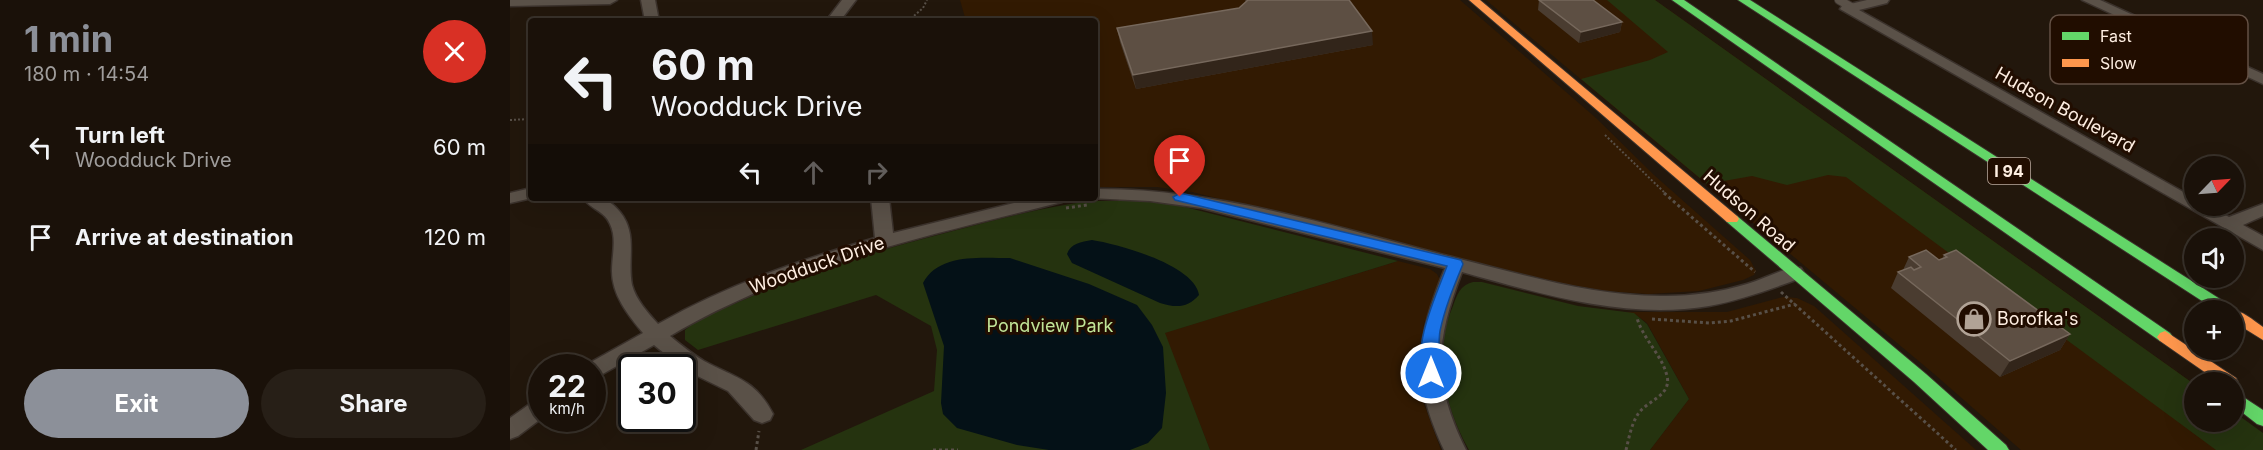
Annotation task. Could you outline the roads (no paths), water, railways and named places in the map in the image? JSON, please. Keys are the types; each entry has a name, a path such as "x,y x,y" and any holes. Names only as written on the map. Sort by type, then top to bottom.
{"main road":[{"name":"Hudson Road","path":"1474,0 1920,378 2000,450"},
{"name":"I 94","path":"1677,0 2214,372"},
{"name":"I 94","path":"1743,0 2210,300"},
{"path":"2021,240 2200,372"},
{"path":"2244,322 2263,334"},
{"name":"I 94","path":"2244,392 2263,405"},
{"path":"2244,404 2263,418"}],"street":[{"path":"510,2 610,0"},
{"path":"648,0 651,18"},
{"path":"834,18 849,0"},
{"path":"1846,6 1882,0"},
{"path":"2090,0 2122,15"},
{"name":"Hudson Boulevard","path":"1846,6 2263,244"},
{"path":"2248,73 2263,80"},
{"path":"1098,199 1136,193 1196,199 1566,294 1612,301 1656,304 1701,300 1771,284 1794,273"},
{"path":"510,198 528,194"},
{"path":"598,201 617,218 624,243 621,262 624,291 656,334 694,366 740,388 762,414"},
{"path":"880,201 885,241"},
{"name":"Woodduck Drive","path":"606,364 688,316 771,278 840,253 1059,203"},
{"path":"2228,225 2263,210"},
{"path":"1455,450 1438,413 1429,358 1437,311 1456,264"},
{"path":"510,430 528,417"}],"place":[{"name":"Borofka's","path":"1974,319"}],"park label":[{"name":"Pondview Park","path":"1050,326"}]}
